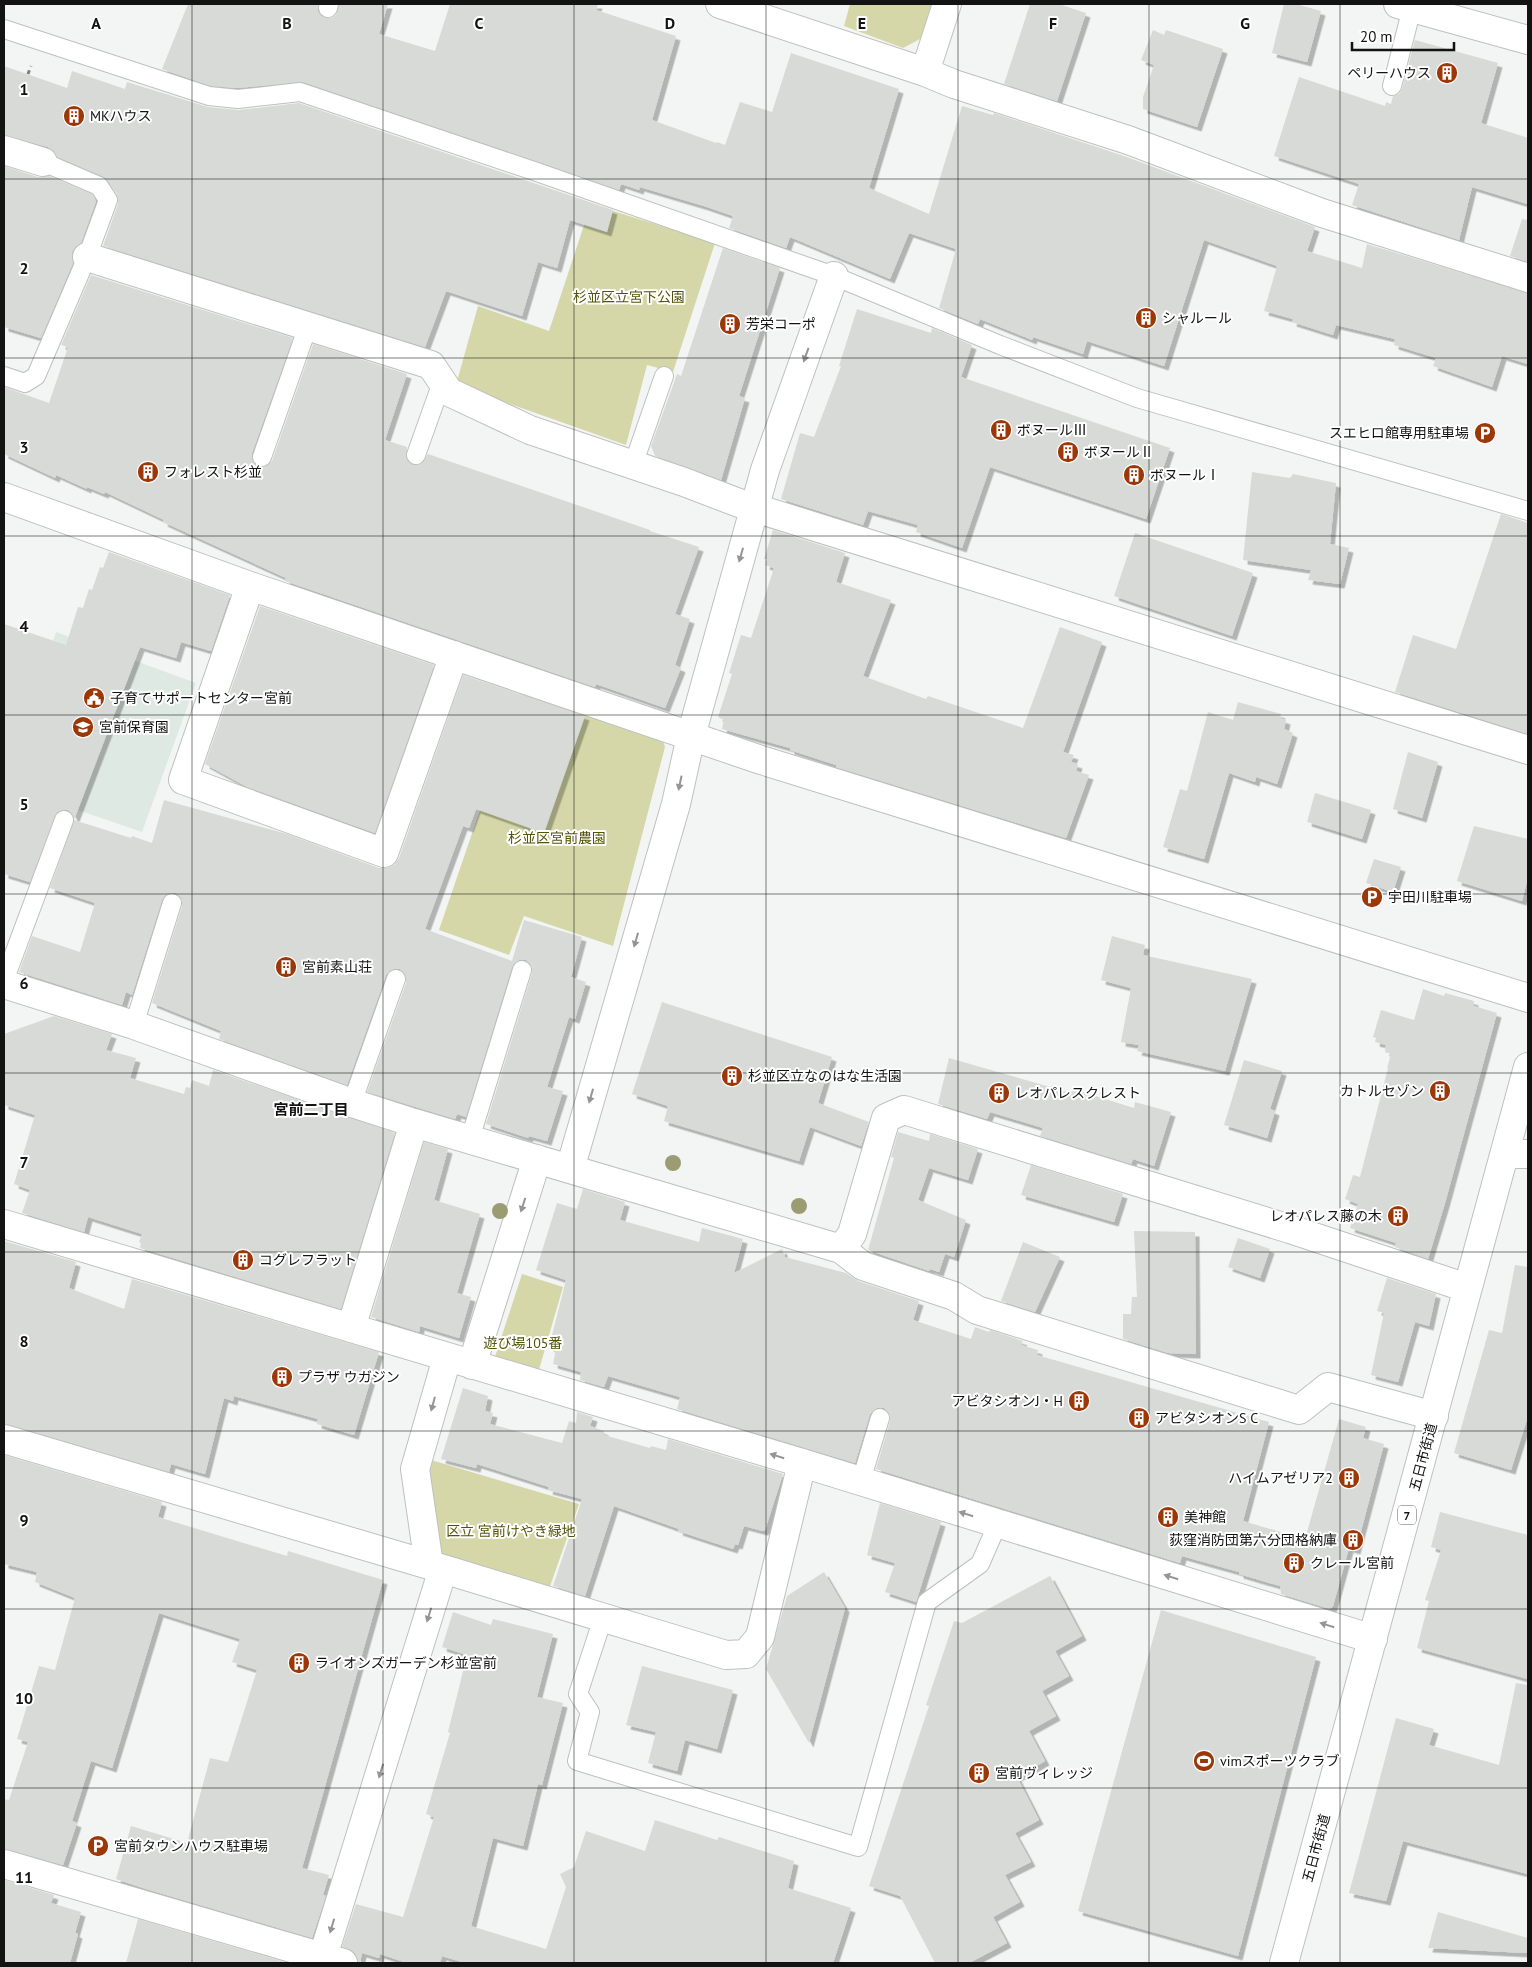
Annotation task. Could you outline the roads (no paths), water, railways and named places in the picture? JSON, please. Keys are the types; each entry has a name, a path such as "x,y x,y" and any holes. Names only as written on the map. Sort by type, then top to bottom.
{"street":[{"path":"720,4 925,72 954,84 1128,140 1322,213 1528,278"},
{"path":"925,72 947,4"},
{"path":"1405,6 1528,40"},
{"path":"4,150 43,162"},
{"path":"87,257 430,365 449,392 530,430 754,508 1528,750"},
{"path":"570,1169 676,804 690,736 754,508 834,276"},
{"path":"4,497 250,586 768,762 1528,998"},
{"path":"250,586 183,780 384,853 454,655"},
{"path":"4,983 134,1025 352,1103 414,1123 841,1249 863,1266 954,1296 978,1310 1299,1410 1328,1387 1434,1416"},
{"name":"五日市街道","path":"1284,1963 1434,1416 1467,1288 1517,1154 1528,1067"},
{"path":"841,1249 852,1234 886,1118 904,1110 1290,1229 1467,1288"},
{"path":"351,1328 414,1123"},
{"path":"4,1864 329,1961 436,1567 415,1469 460,1361 537,1159"},
{"path":"4,1224 802,1463 1373,1639"},
{"path":"4,1439 726,1655 746,1654 760,1637 802,1463"}],"lane":[{"path":"1392,86 1405,6"},
{"path":"4,29 209,96 238,99 300,92 534,171 834,276 1000,345 1137,398 1528,511"},
{"path":"4,376 25,383 36,376 87,257 108,200 99,186 43,162"},
{"path":"262,456 308,326"},
{"path":"633,465 664,376"},
{"path":"416,456 442,382"},
{"path":"4,983 64,820"},
{"path":"134,1025 172,903"},
{"path":"470,1139 522,970"},
{"path":"352,1103 396,979"},
{"path":"861,1481 880,1418"},
{"path":"603,1618 578,1694 590,1712 577,1761 858,1847 927,1602 980,1564 998,1523"}],"place":[{"name":"ペリーハウス","path":"1447,73"},
{"name":"MKハウス","path":"74,116"},
{"name":"シャルール","path":"1146,318"},
{"name":"芳栄コーポ","path":"730,324"},
{"name":"ボヌールⅢ","path":"1001,430"},
{"name":"スエヒロ館専用駐車場","path":"1485,433"},
{"name":"ボヌールⅡ","path":"1068,452"},
{"name":"フォレスト杉並","path":"148,472"},
{"name":"ボヌールⅠ","path":"1134,475"},
{"name":"子育てサポートセンター宮前","path":"94,698"},
{"name":"宮前保育園","path":"83,727"},
{"name":"宇田川駐車場","path":"1372,897"},
{"name":"宮前素山荘","path":"286,967"},
{"name":"杉並区立なのはな生活園","path":"732,1076"},
{"name":"カトルセゾン","path":"1440,1091"},
{"name":"レオパレスクレスト","path":"999,1093"},
{"name":"レオパレス藤の木","path":"1398,1216"},
{"name":"コグレフラット","path":"243,1260"},
{"name":"プラザ ウガジン","path":"282,1377"},
{"name":"アビタシオンJ・H","path":"1079,1401"},
{"name":"アビタシオンS C","path":"1139,1418"},
{"name":"ハイムアゼリア2","path":"1349,1478"},
{"name":"美神館","path":"1168,1517"},
{"name":"荻窪消防団第六分団格納庫","path":"1353,1540"},
{"name":"クレール宮前","path":"1294,1563"},
{"name":"ライオンズガーデン杉並宮前","path":"299,1663"},
{"name":"vimスポーツクラブ","path":"1204,1761"},
{"name":"宮前ヴィレッジ","path":"979,1773"},
{"name":"宮前タウンハウス駐車場","path":"98,1846"}],"district":[{"name":"宮前二丁目","path":"311,1109"}],"park label":[{"name":"杉並区立宮下公園","path":"629,297"},
{"name":"杉並区宮前農園","path":"557,838"},
{"name":"遊び場105番","path":"523,1343"},
{"name":"区立 宮前けやき緑地","path":"511,1531"}]}
